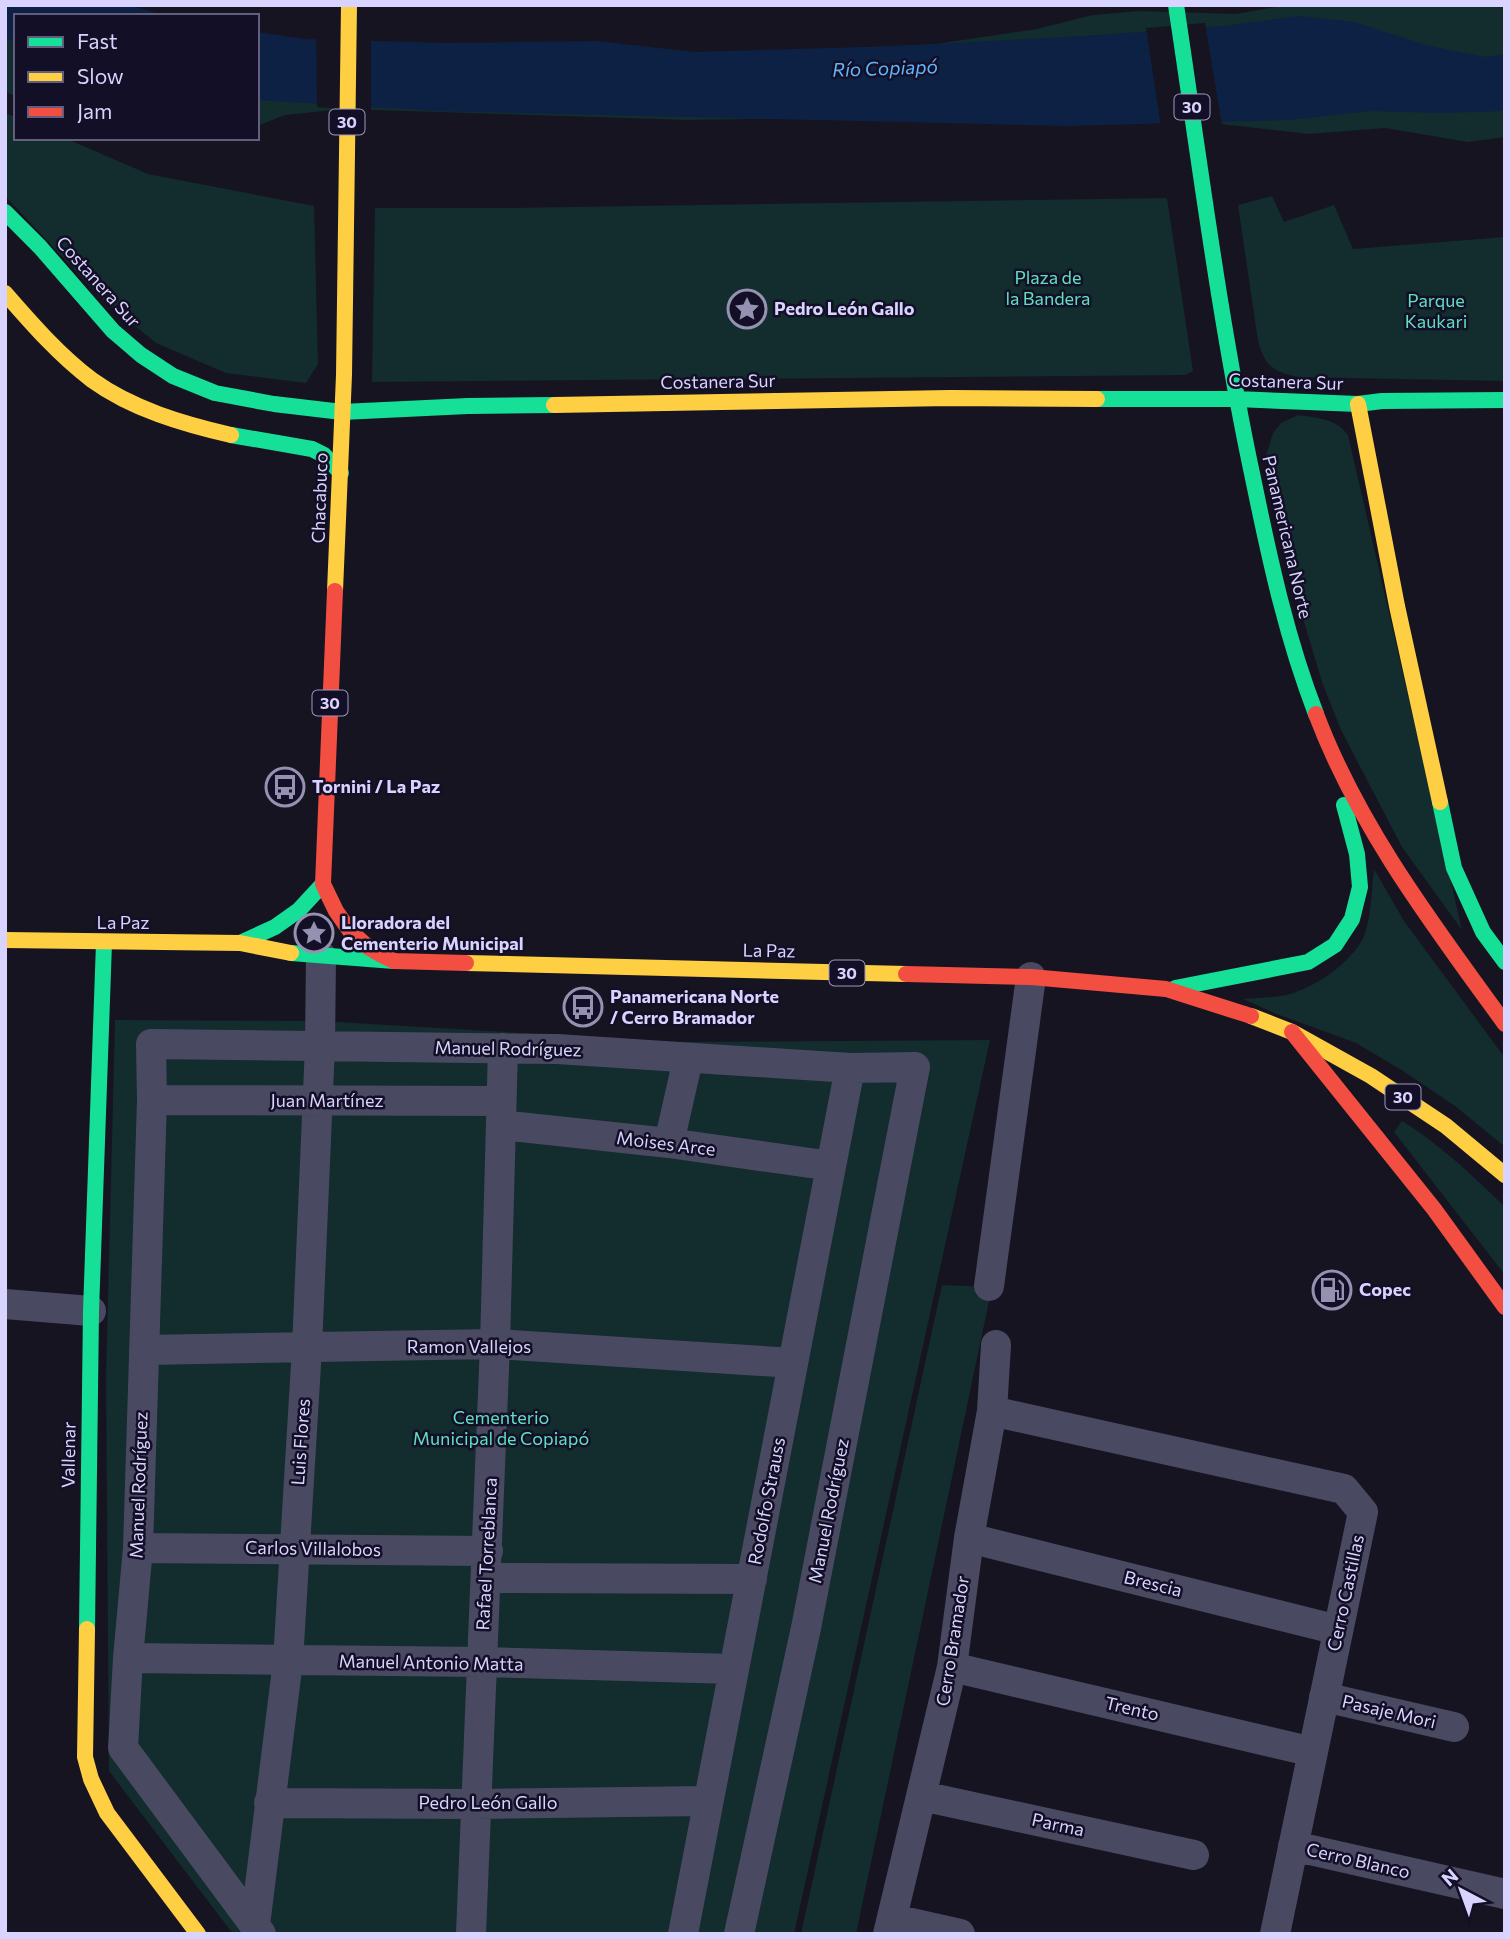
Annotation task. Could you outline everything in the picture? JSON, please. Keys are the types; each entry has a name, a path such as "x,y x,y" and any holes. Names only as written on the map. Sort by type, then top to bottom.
{"main road":[{"name":"Chacabuco","path":"349,5 344,375 323,884 338,917 353,934 372,951 394,961"},
{"name":"Panamericana Norte","path":"1176,5 1236,399 1275,580 1306,688 1330,751 1386,854 1505,1024"},
{"name":"Costanera Sur","path":"5,212 40,247 113,331 141,355 173,376 215,393 274,404 342,412 468,405 950,398 1236,399 1359,404 1382,401 1505,400"},
{"path":"5,293 59,351 94,380 130,401 217,432 316,450 341,473"},
{"path":"1359,404 1397,607 1454,868 1483,932 1505,962"},
{"path":"1166,989 1308,962 1335,945 1352,919 1360,887 1357,854 1330,751"},
{"name":"La Paz","path":"240,943 275,927 299,910 323,884"},
{"name":"La Paz","path":"5,940 240,943 292,953 394,961 1031,977 1166,989 1227,1007 1292,1032"},
{"name":"Vallenar","path":"104,943 91,1311 85,1757 88,1775 107,1813 198,1934"},
{"path":"1292,1032 1434,1209 1505,1307"},
{"name":"30","path":"1292,1032 1371,1076 1411,1102 1446,1126 1505,1175"}],"street":[{"name":"Luis Flores","path":"258,1930 269,1803 288,1661 307,1348 320,1046 321,956"},
{"path":"989,1286 1031,977"},
{"name":"Manuel Rodríguez","path":"258,1930 123,1748 138,1548 152,1100 151,1044 556,1049 850,1068 915,1067 806,1628 738,1934"},
{"name":"Rafael Torreblanca","path":"471,1934 495,1344 503,1048"},
{"path":"669,1143 688,1059"},
{"name":"Rodolfo Strauss","path":"682,1934 850,1068"},
{"name":"Juan Martínez","path":"152,1100 317,1101 501,1113"},
{"name":"Moises Arce","path":"501,1113 669,1143 831,1166"},
{"path":"5,1304 91,1311"},
{"name":"Ramon Vallejos","path":"144,1350 495,1344 793,1363"},
{"name":"Cerro Bramador","path":"890,1926 952,1667 969,1538 992,1411 996,1345"},
{"name":"Cerro Castillas","path":"992,1411 1345,1489 1363,1511 1275,1934"},
{"name":"Brescia","path":"969,1538 1338,1629"},
{"name":"Carlos Villalobos","path":"138,1548 294,1549 487,1564 752,1579"},
{"name":"Manuel Antonio Matta","path":"128,1658 481,1662 734,1669"},
{"name":"Trento","path":"952,1667 1313,1752"},
{"name":"Pasaje Mori","path":"1324,1697 1454,1727"},
{"name":"Parma","path":"922,1796 1194,1855"},
{"name":"Pedro León Gallo","path":"269,1803 707,1801"},
{"name":"Cerro Blanco","path":"1293,1846 1505,1894"},
{"path":"890,1926 960,1934"}],"green space":[{"path":"5,5 14,14 14,95 5,92"},
{"path":"1286,5 1505,5 1505,137 1468,142 1385,128 1309,134 1151,113 688,120 343,109 285,115 259,125 259,58 630,58 936,44 1037,29 1093,15 1139,11 1236,14"},
{"path":"5,113 14,116 14,140 70,140 148,174 314,206 318,364 306,383 226,373 156,343 101,298 5,196"},
{"name":"Parque Kaukari","path":"1272,196 1284,222 1334,205 1353,249 1505,237 1505,381 1298,377 1276,370 1267,362 1258,341 1238,205"},
{"name":"Plaza de la Bandera","path":"1167,198 1193,371 1185,375 372,382 375,208"},
{"path":"1298,415 1332,422 1348,435 1462,930 1402,847 1341,730 1322,682 1290,575 1266,456 1273,433 1281,423"},
{"path":"1374,869 1404,921 1505,1058 1505,1147 1455,1106 1356,1043 1243,999 1275,997 1297,992 1330,974 1350,957 1366,930"},
{"name":"Cementerio Municipal de Copiapó","path":"115,1020 320,1021 671,1042 990,1040 794,1934 233,1934 109,1771 106,1377"},
{"path":"1402,1121 1443,1150 1505,1207 1505,1275 1394,1132"},
{"path":"942,1285 992,1287 856,1934 801,1934"}],"water":[{"path":"5,5 129,5 160,14 14,14 14,41 5,38"},
{"name":"Río Copiapó","path":"1299,16 1355,22 1425,45 1485,57 1505,54 1505,111 1371,111 1288,120 1066,126 437,111 259,100 259,32 305,39 445,43 597,41 694,52 898,46 1223,26"}],"pier":[{"path":"1205,23 1222,125 1161,127 1146,28"},
{"path":"316,36 371,37 371,111 317,107"}],"traffic: fast":[{"path":"1176,5 1211,244 1242,424 1280,600 1316,714"},
{"path":"5,212 40,247 113,331 141,355 173,376 215,393 274,404 342,412 554,405"},
{"path":"1097,399 1236,399 1358,404 1382,401 1505,400"},
{"path":"231,435 312,449 324,455 341,473"},
{"path":"1440,802 1454,868 1483,932 1505,962"},
{"path":"1175,988 1308,962 1335,945 1352,919 1360,887 1357,854 1344,805"},
{"path":"240,943 275,927 299,910 323,884"},
{"path":"87,1629 91,1311 104,943"},
{"path":"291,953 394,961"}],"traffic: slow":[{"path":"335,591 344,375 349,5"},
{"path":"5,293 57,350 107,390 158,414 231,435"},
{"path":"554,405 950,398 1097,399"},
{"path":"1358,404 1397,606 1440,802"},
{"path":"5,940 240,943 291,953"},
{"path":"466,963 906,974"},
{"path":"1251,1016 1292,1032 1371,1076 1446,1126 1505,1175"},
{"path":"87,1629 85,1757 91,1779 107,1813 198,1934"}],"traffic: jam":[{"path":"335,591 323,884 336,911 350,931 380,954 394,961 466,963"},
{"path":"1316,714 1354,797 1376,836 1425,913 1505,1024"},
{"path":"906,974 1031,977 1166,989 1251,1016"},
{"path":"1292,1032 1434,1209 1505,1307"}],"place":[{"name":"Pedro León Gallo","path":"747,309"},
{"name":"Tornini / La Paz","path":"285,787"},
{"name":"Lloradora del Cementerio Municipal","path":"314,933"},
{"name":"Panamericana Norte / Cerro Bramador","path":"583,1007"},
{"name":"Copec","path":"1332,1290"}]}
